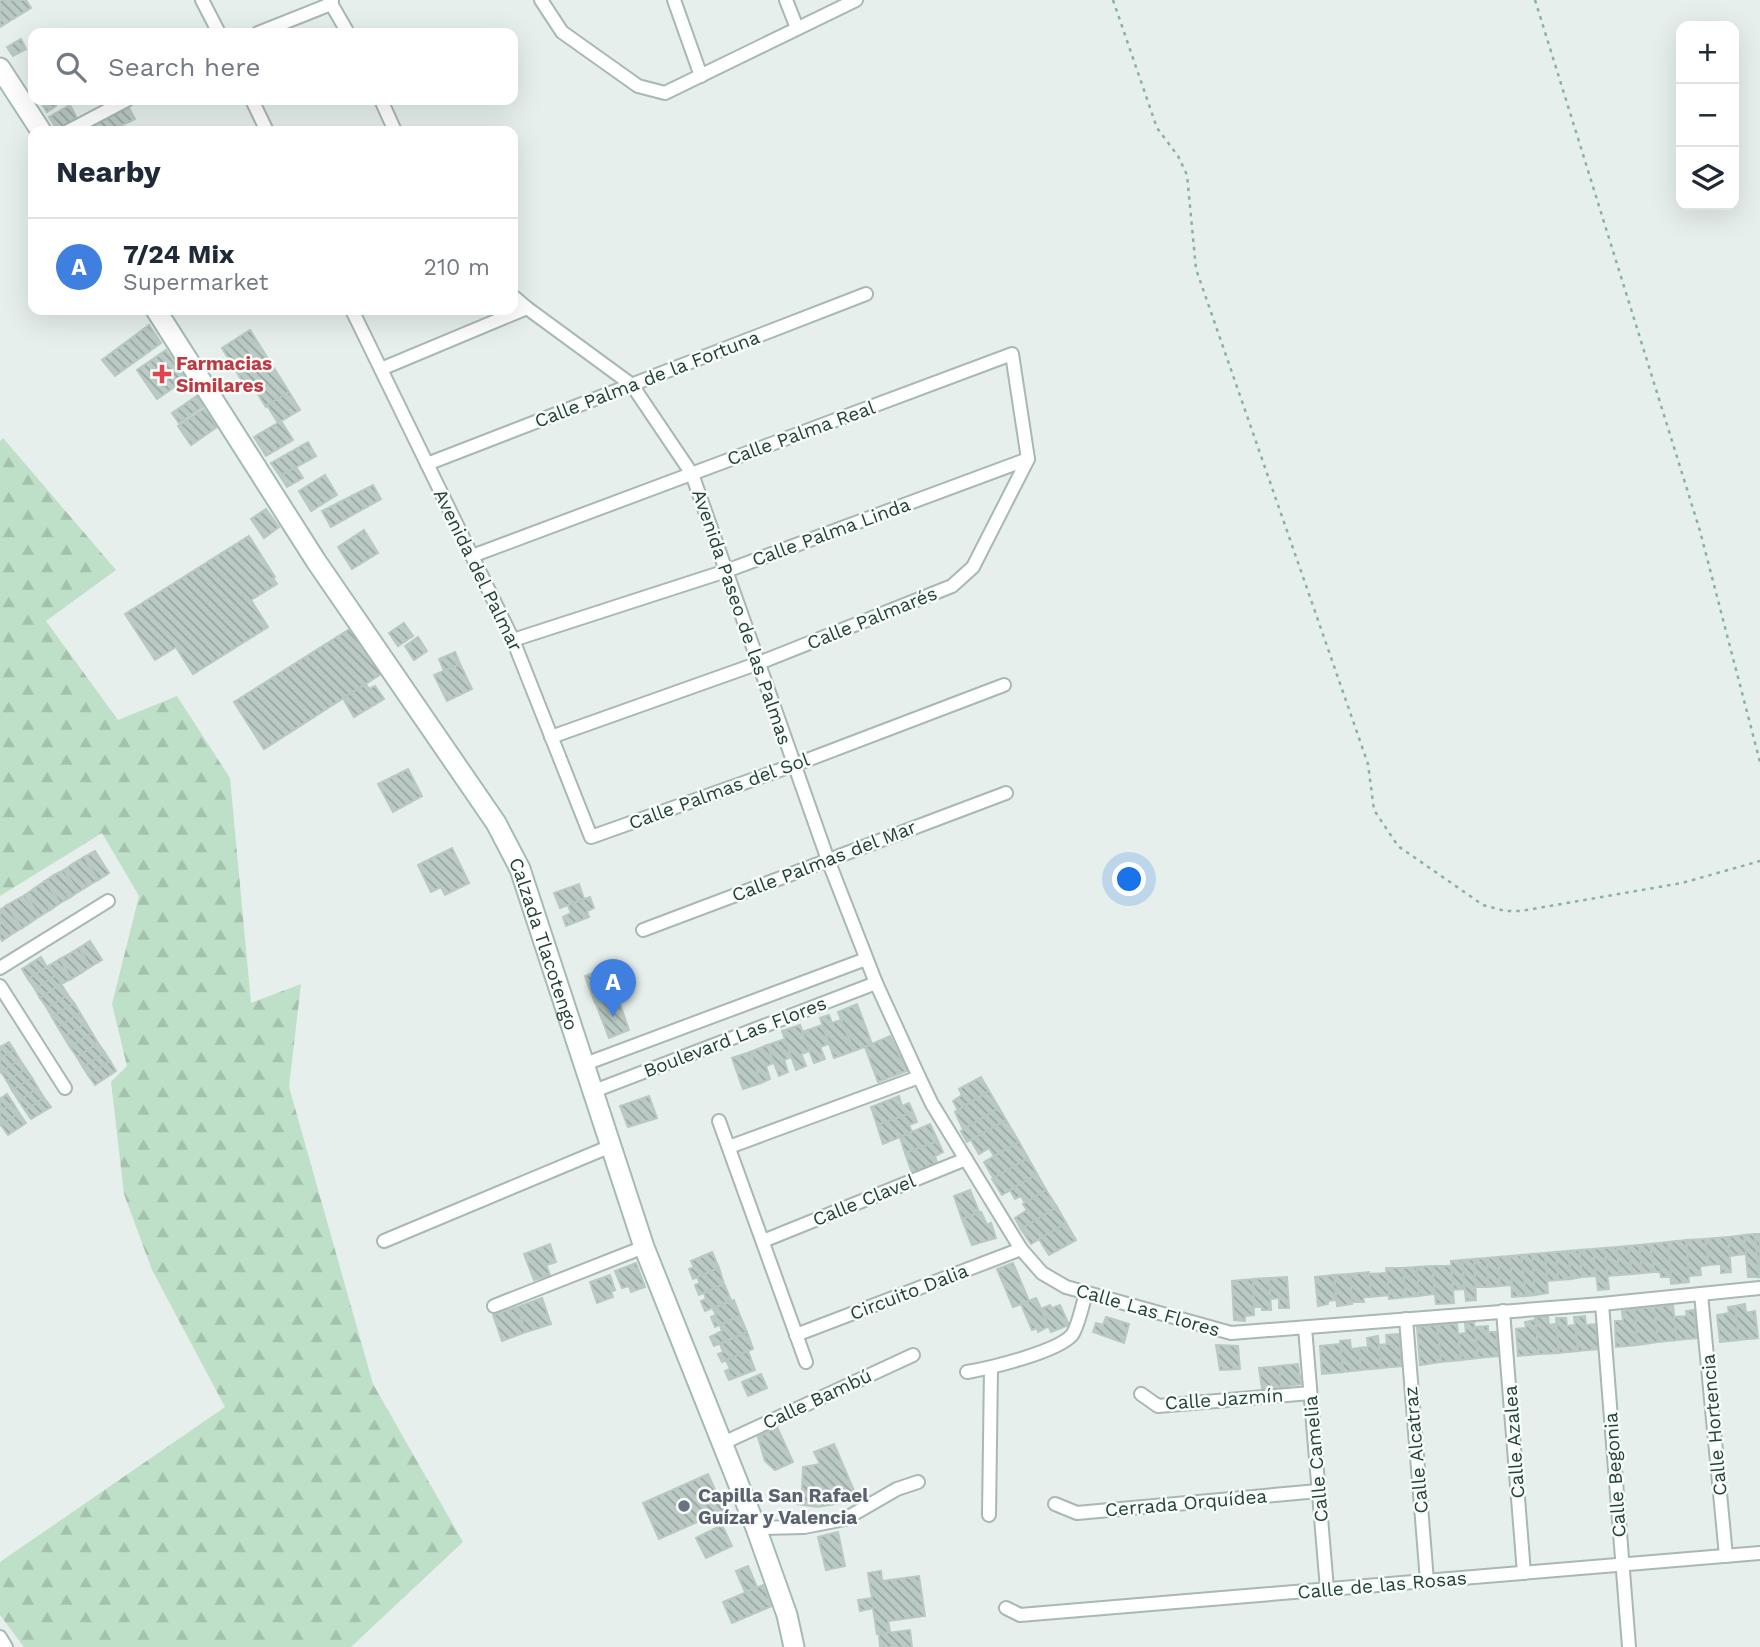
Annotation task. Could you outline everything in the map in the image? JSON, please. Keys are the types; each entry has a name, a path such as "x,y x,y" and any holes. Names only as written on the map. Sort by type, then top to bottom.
{"street":[{"path":"202,0 216,28"},
{"path":"541,0 562,33 638,86 665,93 856,0"},
{"path":"674,0 701,76"},
{"path":"786,0 797,29"},
{"path":"269,28 331,1 345,28"},
{"path":"0,68 38,126"},
{"path":"78,126 117,105"},
{"path":"254,105 265,126"},
{"path":"382,105 393,126"},
{"name":"Calle Palma de la Fortuna","path":"427,464 866,294"},
{"name":"Avenida Paseo de las Palmas","path":"518,300 632,385 692,474 828,860 876,983"},
{"path":"518,312 527,308"},
{"name":"Calzada Tlacotengo","path":"159,315 316,561 496,823 520,869 644,1247 756,1528 787,1615 794,1647"},
{"name":"Avenida del Palmar","path":"354,315 513,640 591,837"},
{"path":"381,369 510,315"},
{"name":"Calle Palma Real","path":"472,556 1012,354 1028,459"},
{"name":"Calle Palma Linda","path":"513,640 726,571 1028,459"},
{"name":"Calle Palmarés","path":"551,737 758,663 952,586 973,568 1028,459"},
{"name":"Calle Palmas del Sol","path":"591,837 794,765 1004,685"},
{"name":"Calle Palmas del Mar","path":"643,930 1006,793"},
{"path":"0,968 108,901"},
{"name":"Boulevard Las Flores","path":"584,1064 866,959"},
{"name":"Boulevard Las Flores","path":"594,1091 876,983"},
{"name":"Calle Las Flores","path":"876,983 932,1104 1021,1249 1042,1273 1066,1287 1231,1333 1602,1304 1760,1288"},
{"path":"0,986 65,1088"},
{"path":"729,1147 919,1077"},
{"path":"719,1121 806,1362"},
{"path":"384,1241 611,1146"},
{"name":"Calle Clavel","path":"763,1241 966,1159"},
{"path":"494,1306 644,1247"},
{"name":"Circuito Dalia","path":"796,1335 1021,1249"},
{"path":"967,1372 991,1368 1055,1346 1073,1334 1086,1293"},
{"name":"Calle Hortencia","path":"1701,1294 1726,1556"},
{"name":"Calle Begonia","path":"1602,1304 1629,1647"},
{"name":"Calle Azalea","path":"1503,1311 1524,1573"},
{"name":"Calle Alcatraz","path":"1406,1319 1427,1581"},
{"name":"Calle Camelia","path":"1305,1328 1327,1590"},
{"name":"Calle Bambú","path":"721,1444 914,1354"},
{"path":"989,1515 991,1368"},
{"name":"Calle Jazmín","path":"1141,1394 1157,1406 1310,1393"},
{"path":"756,1528 804,1527 845,1519 897,1489 918,1482"},
{"name":"Cerrada Orquídea","path":"1055,1504 1077,1513 1318,1491"},
{"name":"Calle de las Rosas","path":"1006,1608 1020,1615 1760,1553"},
{"path":"0,1637 6,1647"}],"path":[{"path":"1113,0 1157,128 1178,156 1187,175 1196,268 1368,764 1374,810 1398,846 1483,905 1505,911 1521,911 1682,883 1760,861"},
{"path":"1535,0 1700,531 1760,762"}],"green space":[{"path":"3,438 116,570 46,621 118,720 177,696 230,778 251,1003 301,984 289,1087 373,1384 463,1542 351,1647 24,1647 0,1615 0,1562 225,1407 152,1270 124,1194 111,1082 127,1066 112,1004 139,896 102,833 0,896 0,441"}],"building":[{"path":"0,0 26,0 31,8 0,27"},
{"path":"21,39 26,49 13,56 7,47"},
{"path":"42,105 55,105 56,106 47,112"},
{"path":"70,105 78,120 67,126 55,126 49,117"},
{"path":"128,106 135,119 120,126 88,126"},
{"path":"149,325 161,343 115,376 102,360"},
{"path":"250,330 289,392 266,407 249,380 244,384 222,348"},
{"name":"Farmacias Similares","path":"166,350 186,379 157,399 137,370"},
{"path":"289,392 300,410 278,423 267,405"},
{"path":"197,396 204,406 179,423 172,413"},
{"path":"204,409 217,427 191,445 178,426"},
{"path":"281,421 293,440 266,456 254,437"},
{"path":"308,442 316,456 280,476 271,463"},
{"path":"296,467 303,478 287,487 280,476"},
{"path":"325,475 337,495 311,511 299,491"},
{"path":"373,485 381,499 331,527 322,511"},
{"path":"266,509 279,527 264,538 251,519"},
{"path":"364,530 378,553 352,569 338,547"},
{"path":"249,536 277,584 251,600 268,627 193,674 176,647 155,660 125,614"},
{"path":"404,623 413,636 398,646 389,633"},
{"path":"351,628 381,674 264,749 234,702"},
{"path":"418,637 427,651 414,660 405,646"},
{"path":"455,652 460,664 444,671 439,659"},
{"path":"460,664 472,689 447,701 434,675"},
{"path":"366,684 369,689 375,686 384,699 354,717 343,698"},
{"path":"408,769 422,796 393,812 378,784"},
{"path":"452,848 469,883 445,895 441,887 431,892 418,865"},
{"path":"95,851 109,873 98,880 84,857"},
{"path":"84,857 98,880 88,886 74,863"},
{"path":"74,863 88,886 78,892 64,870"},
{"path":"64,870 78,892 69,898 54,875"},
{"path":"54,875 69,898 60,903 45,881"},
{"path":"45,881 60,903 50,910 35,888"},
{"path":"579,884 584,899 560,908 554,893"},
{"path":"35,888 50,910 40,916 25,895"},
{"path":"25,895 40,916 31,922 16,900"},
{"path":"590,897 594,908 587,911 589,917 566,926 563,917 571,913 568,905"},
{"path":"16,900 31,922 22,928 7,905"},
{"path":"7,905 22,928 12,934 0,916 0,910"},
{"path":"0,916 12,934 2,941 0,937"},
{"path":"90,941 102,960 90,967 79,948"},
{"path":"79,948 90,967 81,973 69,954"},
{"path":"69,954 81,973 71,979 60,959"},
{"path":"41,957 47,967 28,979 22,969"},
{"path":"60,959 71,979 61,984 50,965"},
{"path":"50,965 56,975 35,989 28,979"},
{"path":"603,969 613,996 595,1003 585,976"},
{"path":"56,975 61,984 40,998 35,989"},
{"path":"61,984 68,995 47,1008 40,998"},
{"path":"68,995 74,1003 52,1017 47,1008"},
{"path":"617,996 629,1030 609,1038 596,1004"},
{"path":"74,1003 80,1013 58,1027 52,1017"},
{"path":"857,1004 872,1044 854,1051 838,1012"},
{"path":"80,1013 86,1023 64,1037 58,1027"},
{"path":"829,1015 832,1023 841,1020 854,1051 834,1058 820,1018"},
{"path":"86,1023 92,1033 70,1047 64,1037"},
{"path":"800,1025 810,1051 801,1054 806,1066 796,1070 782,1031"},
{"path":"822,1025 829,1044 820,1047 825,1059 814,1063 802,1032"},
{"path":"92,1033 98,1043 77,1057 70,1047"},
{"path":"890,1036 907,1071 878,1082 865,1047"},
{"path":"785,1039 791,1057 784,1060 788,1072 779,1076 767,1045"},
{"path":"9,1042 14,1050 0,1059 0,1047"},
{"path":"98,1043 105,1053 83,1067 77,1057"},
{"path":"767,1045 774,1063 766,1066 770,1079 761,1083 750,1052"},
{"path":"14,1050 20,1060 1,1072 0,1059"},
{"path":"750,1052 761,1083 743,1089 732,1058"},
{"path":"105,1053 110,1061 88,1075 83,1067"},
{"path":"20,1060 26,1069 7,1081 1,1072"},
{"path":"110,1061 116,1071 95,1085 88,1075"},
{"path":"26,1069 32,1078 12,1090 7,1081"},
{"path":"981,1077 989,1091 958,1110 953,1101 962,1095 959,1089"},
{"path":"32,1078 38,1088 19,1101 12,1090"},
{"path":"38,1088 44,1098 25,1110 19,1101"},
{"path":"989,1091 999,1108 963,1129 955,1112"},
{"path":"7,1094 13,1103 0,1112 0,1099"},
{"path":"649,1096 657,1118 628,1127 620,1106"},
{"path":"899,1096 902,1106 909,1103 913,1112 877,1125 871,1107"},
{"path":"44,1098 51,1107 31,1119 25,1110"},
{"path":"13,1103 19,1113 1,1125 0,1112"},
{"path":"999,1108 1006,1120 967,1142 961,1131"},
{"path":"913,1112 917,1122 909,1125 912,1132 883,1144 877,1125"},
{"path":"19,1113 26,1123 8,1135 1,1125"},
{"path":"1006,1120 1019,1142 994,1156 989,1148 979,1154 971,1140"},
{"path":"930,1124 938,1141 905,1153 900,1137"},
{"path":"938,1141 943,1152 935,1156 937,1163 912,1173 905,1153"},
{"path":"1019,1142 1028,1158 994,1179 984,1162"},
{"path":"1028,1158 1037,1174 1002,1195 992,1179"},
{"path":"1037,1174 1046,1190 1025,1203 1021,1196 1015,1199 1010,1190"},
{"path":"970,1190 979,1212 962,1219 954,1196"},
{"path":"1046,1190 1057,1207 1021,1229 1015,1218 1027,1210 1023,1204"},
{"path":"1057,1207 1066,1223 1031,1244 1021,1229"},
{"path":"981,1212 987,1225 991,1223 996,1238 972,1245 962,1219"},
{"path":"1066,1223 1076,1240 1049,1255 1039,1239"},
{"path":"1755,1234 1759,1277 1748,1277 1744,1235"},
{"path":"1755,1234 1760,1234 1759,1277"},
{"path":"1744,1235 1746,1254 1730,1256 1728,1237"},
{"path":"1728,1237 1731,1272 1721,1273 1721,1264 1709,1265 1705,1239"},
{"path":"1705,1239 1709,1265 1700,1266 1701,1275 1689,1276 1686,1240"},
{"path":"1686,1240 1689,1282 1671,1284 1668,1242"},
{"path":"1668,1242 1671,1277 1661,1277 1660,1272 1654,1272 1650,1244"},
{"path":"550,1244 556,1262 546,1265 550,1275 534,1280 524,1254"},
{"path":"1650,1244 1654,1272 1642,1273 1639,1245"},
{"path":"1639,1245 1642,1273 1632,1274 1628,1246"},
{"path":"1628,1246 1632,1274 1619,1275 1617,1247"},
{"path":"1617,1247 1619,1275 1607,1276 1604,1248"},
{"path":"1604,1248 1609,1289 1598,1290 1593,1249"},
{"path":"1593,1249 1596,1276 1582,1277 1579,1250"},
{"path":"1579,1250 1582,1277 1571,1279 1568,1251"},
{"path":"1568,1251 1571,1279 1558,1280 1556,1252"},
{"path":"712,1252 719,1268 693,1279 689,1269 694,1267 691,1261"},
{"path":"1556,1252 1558,1280 1547,1281 1545,1253"},
{"path":"1545,1253 1548,1293 1535,1295 1532,1254"},
{"path":"1532,1254 1535,1295 1526,1296 1521,1255"},
{"path":"1521,1255 1526,1296 1512,1297 1510,1256"},
{"path":"1510,1256 1512,1285 1500,1286 1498,1257"},
{"path":"1498,1257 1500,1286 1488,1287 1487,1258"},
{"path":"1487,1258 1488,1287 1475,1287 1474,1259"},
{"path":"1474,1259 1476,1300 1466,1301 1462,1260"},
{"path":"1462,1260 1464,1289 1453,1290 1451,1261"},
{"path":"636,1263 645,1287 631,1292 629,1286 622,1288 615,1271"},
{"path":"1013,1263 1029,1301 1013,1307 997,1269"},
{"path":"1432,1266 1435,1294 1419,1296 1417,1267"},
{"path":"1432,1266 1451,1266 1454,1303 1436,1304"},
{"path":"1417,1267 1419,1296 1406,1297 1403,1268"},
{"path":"719,1268 724,1284 699,1295 695,1285 700,1283 697,1277"},
{"path":"1386,1268 1403,1268 1406,1297 1389,1299"},
{"path":"1369,1272 1371,1297 1363,1297 1364,1302 1352,1302 1350,1274"},
{"path":"1387,1273 1389,1295 1371,1297 1369,1274"},
{"path":"1350,1274 1352,1304 1337,1306 1334,1275"},
{"path":"610,1275 615,1290 611,1292 613,1297 597,1303 590,1282"},
{"path":"1334,1275 1336,1300 1318,1306 1315,1277"},
{"path":"1287,1277 1289,1308 1279,1308 1279,1298 1270,1299 1269,1278"},
{"path":"1269,1278 1271,1310 1262,1310 1262,1307 1254,1307 1253,1279"},
{"path":"1253,1279 1254,1315 1245,1316 1245,1321 1234,1320 1232,1281"},
{"path":"724,1284 731,1300 705,1311 701,1301 706,1299 704,1293"},
{"path":"542,1298 551,1324 526,1332 517,1307"},
{"path":"1036,1298 1049,1326 1038,1332 1037,1328 1032,1330 1021,1304"},
{"path":"734,1300 740,1316 715,1327 711,1317 716,1315 713,1309"},
{"path":"1745,1304 1746,1313 1755,1311 1758,1338 1739,1340 1735,1306"},
{"path":"1050,1305 1052,1308 1060,1305 1069,1325 1051,1332 1041,1309"},
{"path":"1673,1305 1677,1340 1658,1342 1654,1307"},
{"path":"1735,1306 1739,1340 1720,1342 1717,1315 1729,1313 1728,1307"},
{"path":"517,1307 526,1332 502,1341 493,1315"},
{"path":"1654,1307 1658,1342 1637,1345 1635,1309"},
{"path":"1635,1309 1637,1345 1616,1347 1615,1321 1623,1321 1622,1311"},
{"path":"1694,1310 1697,1338 1677,1340 1674,1317 1687,1316 1686,1311"},
{"path":"1548,1315 1549,1325 1556,1324 1559,1353 1539,1354 1535,1317"},
{"path":"740,1316 747,1332 714,1346 710,1337 722,1331 720,1325"},
{"path":"1585,1316 1586,1325 1596,1324 1598,1349 1578,1351 1574,1317"},
{"path":"1106,1317 1129,1324 1124,1343 1093,1332 1096,1323 1103,1325"},
{"path":"1556,1318 1566,1318 1567,1326 1575,1325 1578,1351 1559,1353"},
{"path":"1535,1320 1539,1354 1518,1356 1516,1329 1526,1328 1525,1322"},
{"path":"1474,1322 1478,1358 1461,1360 1458,1334 1466,1333 1465,1323"},
{"path":"1457,1324 1461,1360 1441,1362 1437,1325"},
{"path":"1437,1325 1441,1362 1420,1365 1417,1327"},
{"path":"1488,1326 1488,1332 1496,1332 1499,1356 1478,1358 1475,1327"},
{"path":"747,1332 753,1349 722,1362 718,1354 723,1352 720,1344"},
{"path":"1399,1334 1402,1366 1381,1368 1379,1345 1387,1344 1386,1335"},
{"path":"1378,1336 1381,1368 1361,1370 1359,1348 1368,1347 1367,1338"},
{"path":"1350,1340 1351,1349 1359,1348 1361,1370 1343,1372 1340,1341"},
{"path":"1340,1344 1343,1372 1322,1374 1320,1346"},
{"path":"1216,1345 1238,1346 1240,1369 1220,1370"},
{"path":"748,1351 755,1370 729,1380 725,1371 730,1369 726,1360"},
{"path":"1298,1364 1301,1384 1281,1387 1279,1366"},
{"path":"1279,1366 1281,1387 1262,1389 1259,1368"},
{"path":"761,1374 767,1388 748,1396 742,1382"},
{"path":"777,1427 793,1462 775,1470 765,1461 758,1437"},
{"path":"834,1444 858,1500 818,1507 797,1504 794,1492 802,1491 803,1467 820,1464 814,1452"},
{"name":"Capilla San Rafael Guízar y Valencia","path":"708,1474 724,1510 659,1539 643,1503"},
{"path":"722,1525 732,1546 706,1558 696,1538"},
{"path":"838,1532 845,1566 826,1570 818,1537"},
{"path":"748,1566 757,1587 745,1592 736,1571"},
{"path":"881,1571 882,1581 919,1576 925,1616 888,1621 890,1632 877,1634 873,1608 860,1611 858,1600 872,1598 868,1573"},
{"path":"763,1585 772,1606 732,1623 723,1602"},
{"path":"910,1630 912,1647 880,1647 879,1634"}],"place":[{"name":"Farmacias Similares","path":"162,374"},
{"name":"7/24 Mix","path":"613,1017"},
{"name":"Capilla San Rafael Guízar y Valencia","path":"684,1506"}]}
